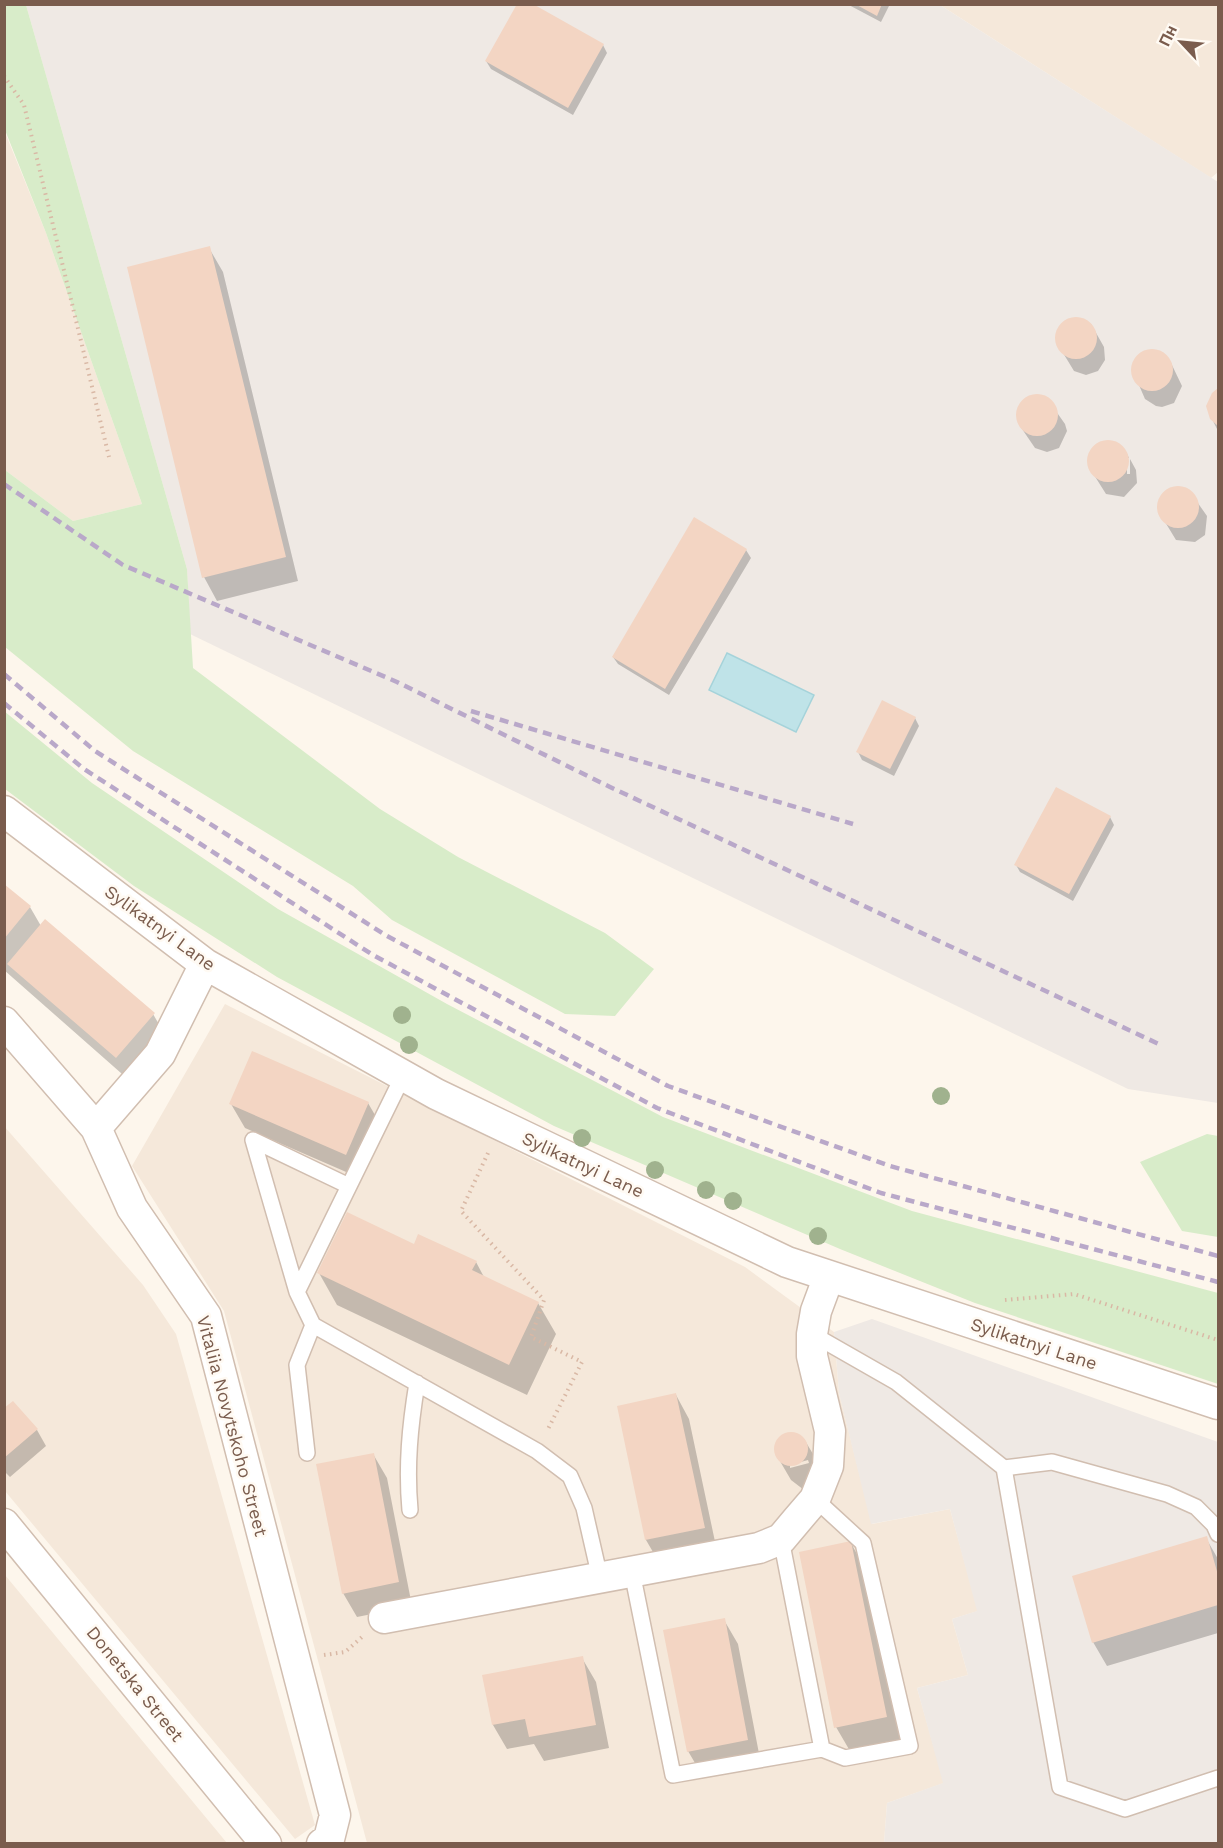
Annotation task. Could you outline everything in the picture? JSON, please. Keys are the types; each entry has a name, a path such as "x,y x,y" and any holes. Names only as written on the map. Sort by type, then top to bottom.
{"street":[{"name":"Sylikatnyi Lane","path":"4,811 205,964 403,1076 501,1125 787,1262 1218,1404"},
{"path":"96,1128 160,1054 205,964"},
{"name":"Vitaliia Novytskoho Street","path":"4,1022 96,1128 132,1208 206,1316 335,1815 329,1839 322,1844"},
{"path":"384,1618 759,1548 781,1539 815,1499 828,1466 830,1431 812,1356 812,1334 816,1311 829,1276"},
{"name":"Donetska Street","path":"4,1524 266,1844"}],"lane":[{"path":"297,1292 403,1076"},
{"path":"349,1186 254,1140 297,1292 313,1325 537,1451 570,1476 584,1508 600,1578"},
{"path":"307,1454 297,1365 313,1325"},
{"path":"812,1334 896,1382 1004,1468 1060,1787 1125,1809 1218,1778"},
{"path":"410,1510 407,1477 409,1428 417,1383"},
{"path":"1004,1468 1052,1462 1167,1494 1196,1507 1214,1525 1218,1534"},
{"path":"632,1572 673,1775 822,1749 845,1758 910,1746 862,1543 815,1499"},
{"path":"781,1539 822,1749"}],"path":[{"path":"4,76 24,105 109,457"},
{"path":"501,1125 461,1211 544,1300 531,1337 582,1362 537,1451"},
{"path":"997,1301 1074,1294 1218,1340"},
{"path":"293,1659 345,1652 384,1618"}],"shaded area":[{"path":"26,5 940,5 1218,182 1218,1103 1128,1089 190,634 187,569"},
{"path":"940,5 1218,5 1218,172 1211,178"},
{"path":"4,130 46,233 142,504 73,521 5,470"},
{"path":"225,1004 745,1267 834,1332 839,1393 872,1524 950,1509 978,1611 952,1619 968,1675 917,1688 944,1783 887,1803 884,1843 367,1843 224,1311 132,1166"},
{"path":"4,1126 143,1285 176,1334 315,1825 295,1839 5,1491"},
{"path":"872,1319 1218,1442 1218,1843 884,1843 887,1803 943,1783 917,1688 968,1675 952,1619 977,1611 950,1509 871,1524 839,1393 834,1332"},
{"path":"5,1575 227,1843 5,1843"}],"green space":[{"path":"4,5 26,5 187,569 193,668 380,809 458,857 605,933 654,969 615,1016 565,1014 392,920 353,886 133,751 5,647 5,470 73,521 142,504 46,233 5,130"},
{"path":"4,711 92,783 278,909 447,1004 663,1117 912,1211 1218,1293 1218,1384 975,1303 840,1249 554,1126 277,977 134,886 5,789"},
{"path":"1207,1134 1218,1136 1218,1237 1182,1231 1140,1162"}],"water":[{"path":"727,653 814,695 796,732 709,690"}],"building":[{"path":"517,4 533,4 604,44 568,108 485,61"},
{"path":"855,4 882,4 877,16"},
{"path":"210,246 286,557 202,578 127,267"},
{"path":"1076,317 1084,318 1091,323 1096,330 1096,346 1091,353 1084,358 1076,359 1068,358 1061,353 1056,346 1055,338 1056,330 1061,323 1068,318"},
{"path":"1152,349 1160,350 1167,355 1172,362 1172,378 1167,385 1160,390 1152,391 1144,390 1137,385 1132,378 1131,370 1132,362 1137,355 1144,350"},
{"path":"1218,388 1218,426 1210,419 1206,406 1212,393"},
{"path":"1037,394 1045,395 1052,400 1057,407 1057,423 1052,430 1045,435 1037,436 1029,435 1022,430 1017,423 1016,415 1017,407 1022,400 1029,395"},
{"path":"1108,440 1116,441 1123,446 1128,453 1128,469 1123,476 1116,481 1108,482 1100,481 1093,476 1088,469 1087,461 1088,453 1093,446 1100,441"},
{"path":"1178,486 1186,487 1193,492 1198,499 1198,515 1193,522 1186,527 1178,528 1170,527 1163,522 1158,515 1157,507 1158,499 1163,492 1170,487"},
{"path":"694,517 747,549 665,689 612,657"},
{"path":"882,700 916,717 890,769 856,752"},
{"path":"1056,787 1111,816 1069,894 1014,865"},
{"path":"4,884 31,906 4,939"},
{"path":"45,919 155,1013 116,1058 7,964"},
{"path":"252,1051 369,1102 346,1155 229,1104"},
{"path":"347,1212 414,1244 418,1234 477,1261 472,1270 539,1302 509,1365 317,1273"},
{"path":"676,1393 705,1528 645,1540 617,1406"},
{"path":"13,1401 38,1429 4,1458 4,1408"},
{"path":"791,1432 803,1437 808,1449 803,1461 791,1466 779,1461 774,1449 779,1437"},
{"path":"374,1453 399,1582 342,1594 316,1464"},
{"path":"1207,1536 1218,1575 1218,1605 1092,1643 1072,1576"},
{"path":"851,1541 887,1717 834,1728 799,1552"},
{"path":"725,1618 748,1740 687,1752 663,1630"},
{"path":"583,1656 596,1725 529,1737 525,1719 492,1725 482,1675"}],"railway":[{"path":"4,484 123,565 397,682 610,787 1163,1046"},
{"path":"4,674 95,751 387,936 668,1086 890,1166 1218,1256"},
{"path":"4,703 84,769 373,955 657,1108 881,1193 1218,1282"},
{"path":"471,711 853,824"}]}
